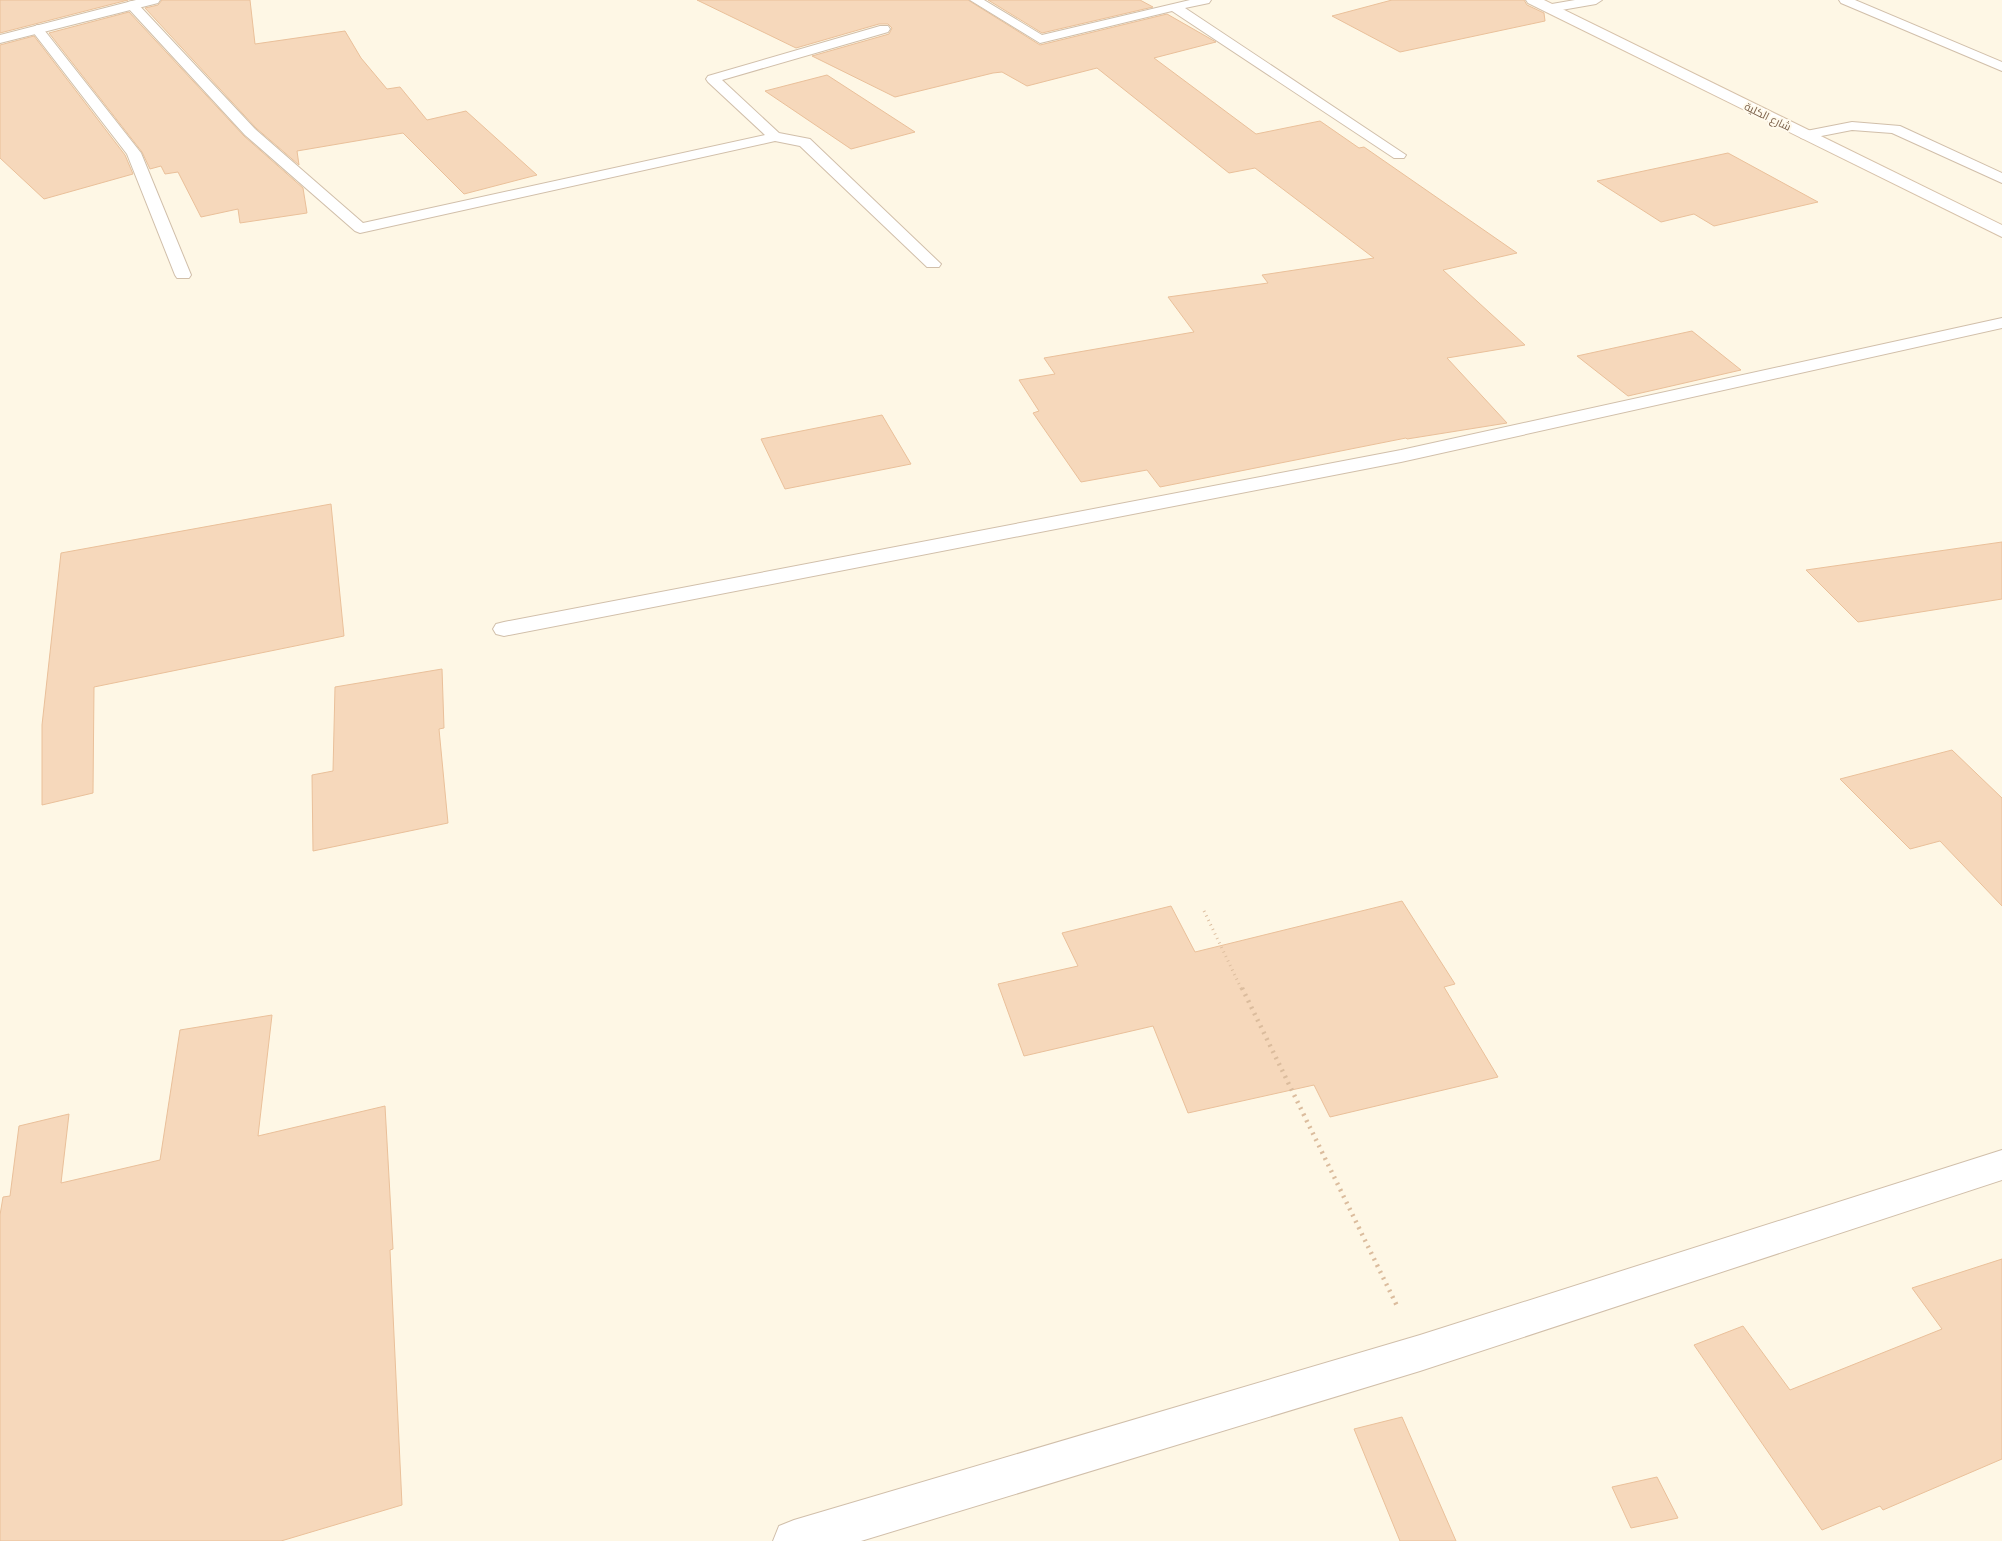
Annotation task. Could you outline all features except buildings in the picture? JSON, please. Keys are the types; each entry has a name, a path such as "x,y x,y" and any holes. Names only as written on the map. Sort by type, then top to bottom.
{"street":[{"path":"0,39 152,0"},
{"name":"شارع الكلية","path":"1533,0 2002,232"},
{"path":"794,1541 1420,1353 2002,1165"}],"lane":[{"path":"976,0 1040,39 1205,0"},
{"path":"1550,8 1596,0"},
{"path":"1844,0 2002,67"},
{"path":"132,5 250,132 360,228 775,137 805,142 933,264"},
{"path":"1174,7 1399,155"},
{"path":"37,29 134,153 183,275"},
{"path":"775,137 713,79 884,29"},
{"path":"1806,135 1852,126 1895,129 2002,179"},
{"path":"504,629 1400,456 2002,323"}],"path":[{"path":"1204,911 1420,1353"}]}
